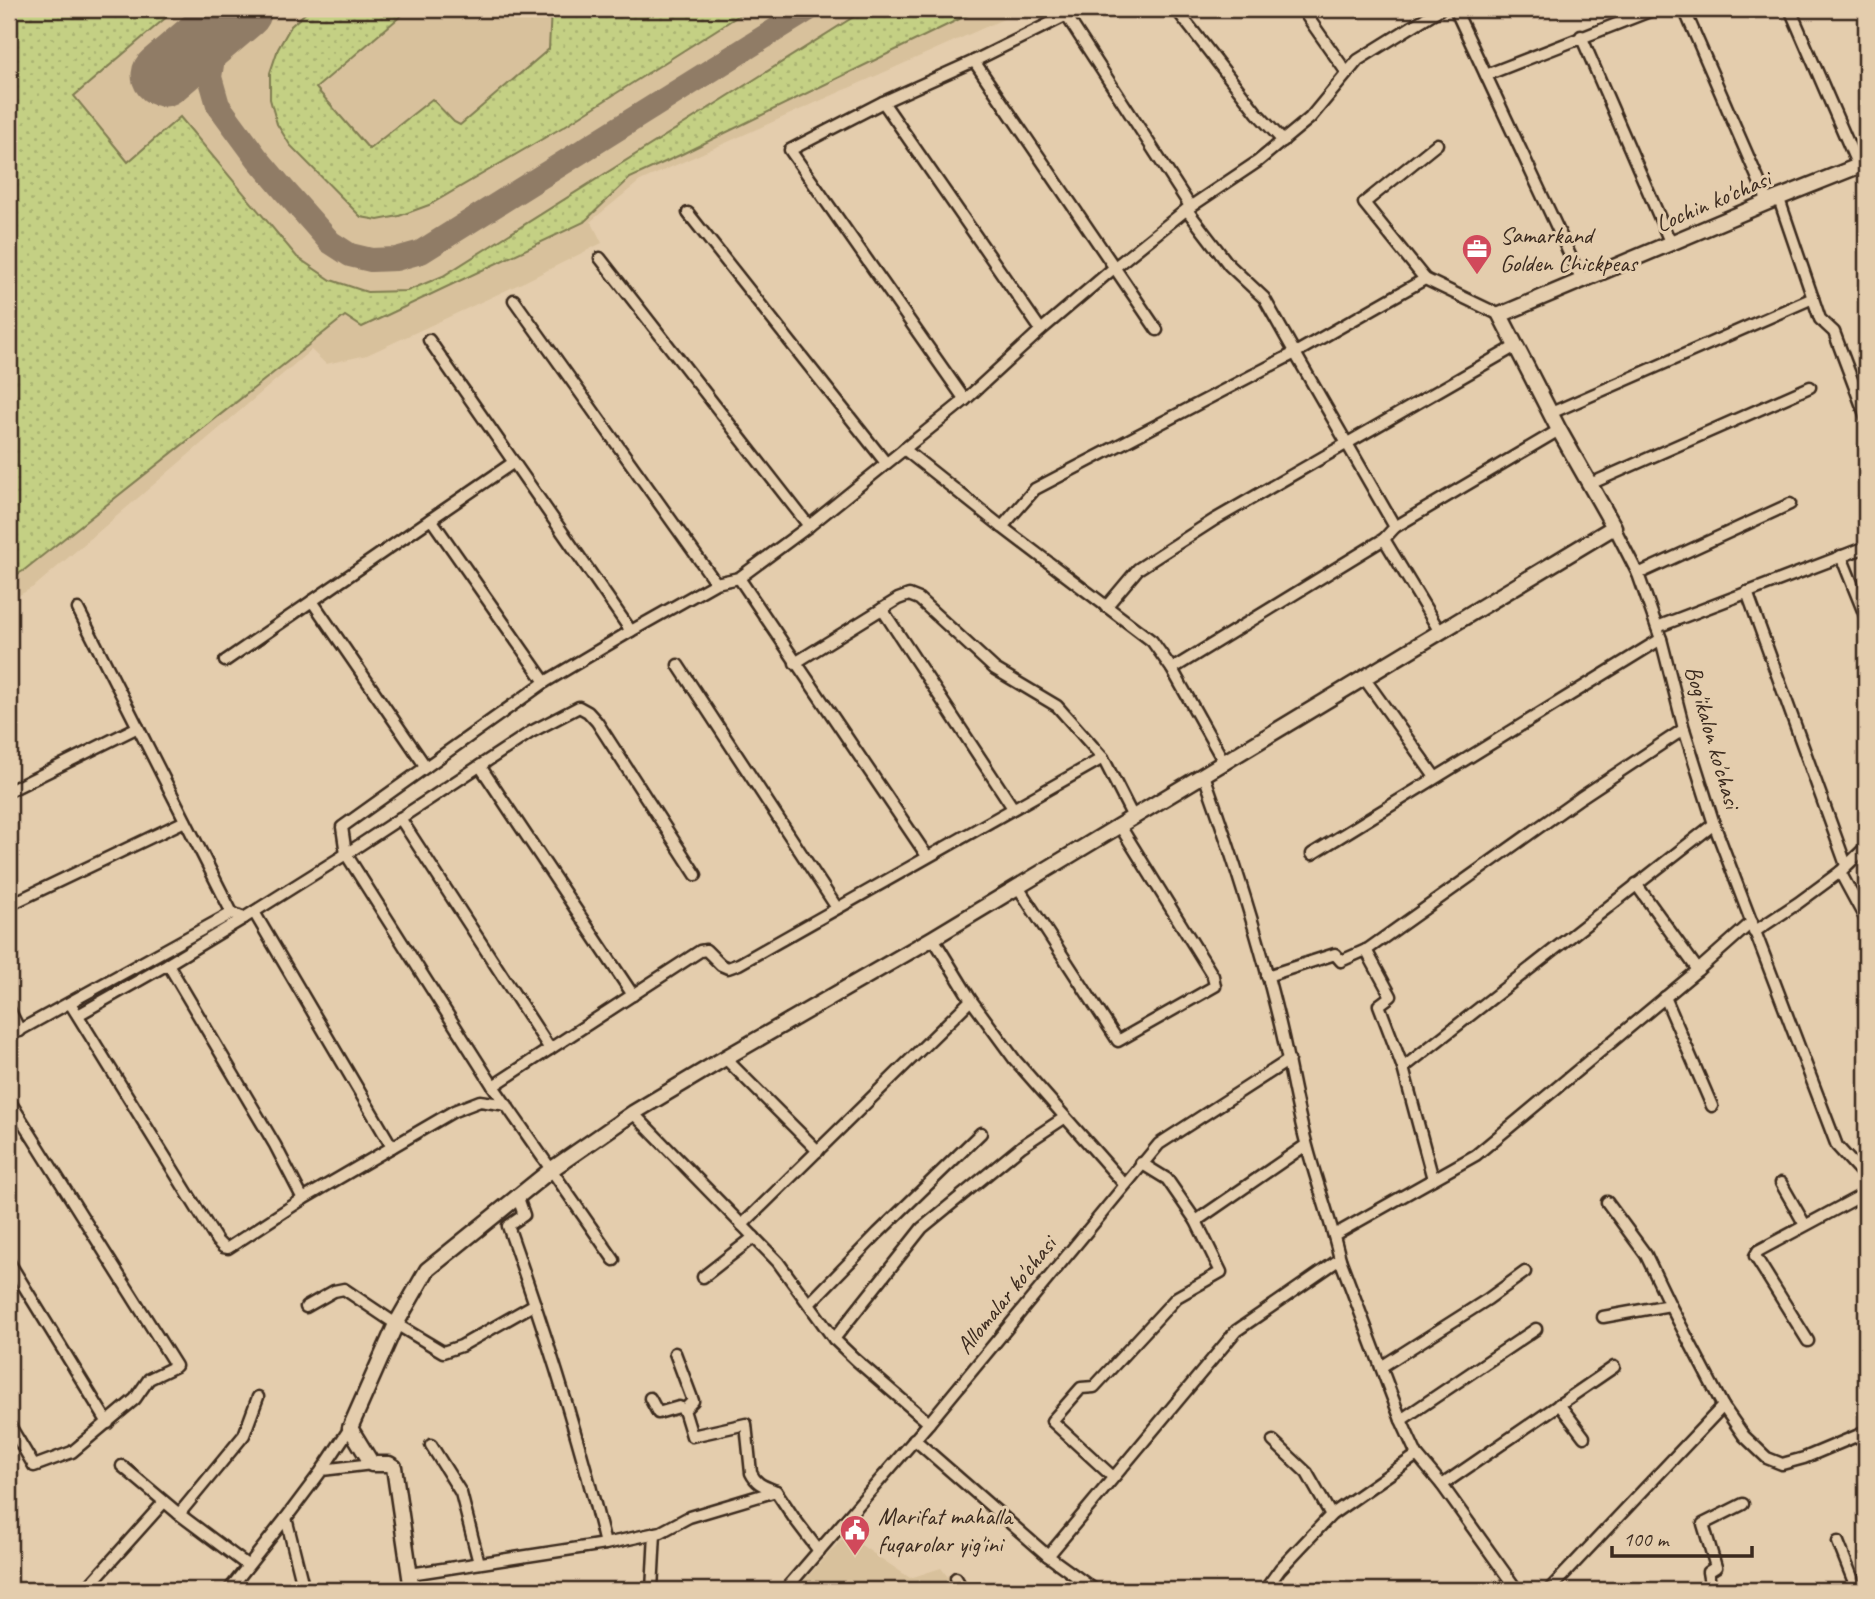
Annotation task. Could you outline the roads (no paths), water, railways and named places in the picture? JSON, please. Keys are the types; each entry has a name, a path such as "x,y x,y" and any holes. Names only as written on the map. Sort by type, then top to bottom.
{"street":[{"path":"965,400 790,150 883,102 1079,9"},
{"path":"1177,9 1257,113 1283,141"},
{"path":"1302,9 1347,73"},
{"path":"614,1260 493,1086 346,855 342,827 545,682 716,583 739,578 809,526 965,400 1115,267 1191,206 1257,162 1283,141 1310,118 1358,60 1425,13 1440,9"},
{"path":"1455,9 1581,281"},
{"path":"1486,75 1654,9"},
{"path":"1684,9 1774,200 1820,319 1834,332 1866,417"},
{"path":"1790,9 1862,165"},
{"path":"1066,15 1191,206"},
{"path":"1581,36 1671,244"},
{"path":"974,61 1157,330"},
{"path":"883,102 1041,330"},
{"path":"1437,144 1364,203 1425,279 1500,315"},
{"name":"Lochin ko'chasi","path":"1500,315 1862,165"},
{"path":"1191,206 1187,210 1229,265 1264,298 1395,527"},
{"path":"688,213 886,463"},
{"path":"600,258 809,526"},
{"path":"1002,527 1035,489 1295,353 1425,279"},
{"path":"1551,413 1813,298"},
{"path":"513,300 716,583"},
{"name":"Bog'ikalon ko'chasi","path":"1500,315 1559,430 1615,527 1638,573 1661,639 1684,729 1714,824 1837,1146 1866,1178"},
{"path":"429,340 631,631"},
{"path":"1105,607 1138,569 1213,520 1517,346"},
{"path":"1590,484 1810,387"},
{"path":"1172,669 1384,539 1395,527 1559,430"},
{"path":"904,449 1152,641 1172,669 1225,764"},
{"path":"225,661 514,462"},
{"path":"1638,573 1790,504"},
{"path":"431,519 545,682"},
{"path":"229,1590 286,1518 351,1428 396,1324 427,1270 517,1195 633,1113 1225,764 1615,527"},
{"path":"1384,539 1440,632"},
{"path":"1657,627 1866,547"},
{"path":"1841,556 1866,618"},
{"path":"739,578 928,856"},
{"path":"1747,592 1843,868 1866,920"},
{"path":"795,663 909,595 919,599 995,669 1057,706 1103,758 1133,817"},
{"path":"312,601 426,767"},
{"path":"78,609 232,913 244,918"},
{"path":"882,609 1013,808"},
{"path":"1311,854 1661,639"},
{"path":"678,665 836,908"},
{"path":"1364,678 1435,777"},
{"path":"78,1016 346,855 531,732 579,707 597,722 696,875"},
{"path":"9,791 138,727"},
{"path":"1267,976 1335,954 1340,961 1366,950 1580,798 1684,729"},
{"path":"493,1086 700,951 706,950 721,965 728,968 739,964 1103,758"},
{"path":"480,765 633,995"},
{"path":"1205,775 1232,852 1267,976 1289,1060 1306,1145 1340,1259 1401,1420 1417,1455 1442,1485 1517,1590"},
{"path":"400,818 550,1049"},
{"path":"9,905 185,821"},
{"path":"1403,1068 1714,824"},
{"path":"1018,887 1118,1041 1215,986 1213,976 1120,826"},
{"path":"1334,1235 1476,1155 1698,970 1753,927 1798,903 1866,847"},
{"path":"1636,884 1698,970"},
{"path":"254,912 392,1147"},
{"path":"9,1036 232,913"},
{"path":"933,938 971,1000 1015,1060 1124,1184"},
{"path":"1366,950 1391,996 1379,1005 1403,1068 1433,1179"},
{"path":"168,964 275,1145 303,1199"},
{"path":"1665,997 1712,1106"},
{"path":"742,1225 971,1000"},
{"path":"71,1003 223,1247 228,1248 303,1199 454,1111 480,1101 507,1105"},
{"path":"9,1009 20,1031"},
{"path":"725,1058 818,1151"},
{"name":"Allomalar ko'chasi","path":"786,1590 929,1423 1159,1144 1289,1060"},
{"path":"9,1100 176,1366 149,1379 135,1399 72,1452 34,1466 9,1424"},
{"path":"633,1113 778,1262 834,1339 929,1423"},
{"path":"834,1339 922,1228 1022,1146 1065,1118"},
{"path":"809,1304 877,1233 981,1133"},
{"path":"1196,1222 1306,1145"},
{"path":"1114,1477 1052,1421 1081,1388 1094,1387 1177,1297 1221,1272 1196,1222 1167,1179 1141,1163"},
{"path":"1781,1183 1805,1225"},
{"path":"1808,1341 1755,1255 1866,1193"},
{"path":"517,1195 524,1215 508,1226 587,1473 605,1544"},
{"path":"1607,1202 1646,1255 1723,1406 1744,1436 1767,1458 1782,1464 1804,1458 1866,1432"},
{"path":"703,1278 754,1237"},
{"path":"1048,1556 1236,1331 1340,1259"},
{"path":"9,1262 108,1423"},
{"path":"1381,1367 1488,1299 1525,1272"},
{"path":"306,1307 334,1291 344,1289 443,1352 461,1346 535,1304"},
{"path":"1603,1317 1670,1305"},
{"path":"1401,1420 1536,1329"},
{"path":"675,1353 693,1401 684,1410"},
{"path":"1442,1485 1614,1367"},
{"path":"179,1514 244,1435 258,1396"},
{"path":"649,1398 658,1413 679,1407 684,1410 692,1436 746,1424 751,1473 761,1486 776,1491 819,1551"},
{"path":"1559,1404 1584,1437"},
{"path":"1549,1590 1723,1406"},
{"path":"351,1428 372,1464"},
{"path":"914,1439 1048,1556 1095,1590"},
{"path":"1273,1441 1307,1473 1331,1516"},
{"path":"431,1445 461,1493 479,1563"},
{"path":"1283,1590 1268,1586 1280,1569 1331,1516 1417,1455"},
{"path":"322,1470 372,1464 389,1464 394,1467 412,1590"},
{"path":"122,1466 179,1514 247,1565"},
{"path":"410,1574 605,1544 661,1532 689,1517 776,1491"},
{"path":"91,1590 87,1588 164,1502"},
{"path":"1711,1590 1708,1572 1716,1567 1703,1524 1743,1504"},
{"path":"286,1518 304,1590"},
{"path":"652,1590 655,1533"},
{"path":"1838,1542 1857,1590"},
{"path":"956,1578 963,1590"}],"place":[{"name":"Samarkand Golden Chickpeas","path":"1477,276"},
{"name":"Marifat mahalla fuqarolar yig'ini","path":"855,1557"}]}
